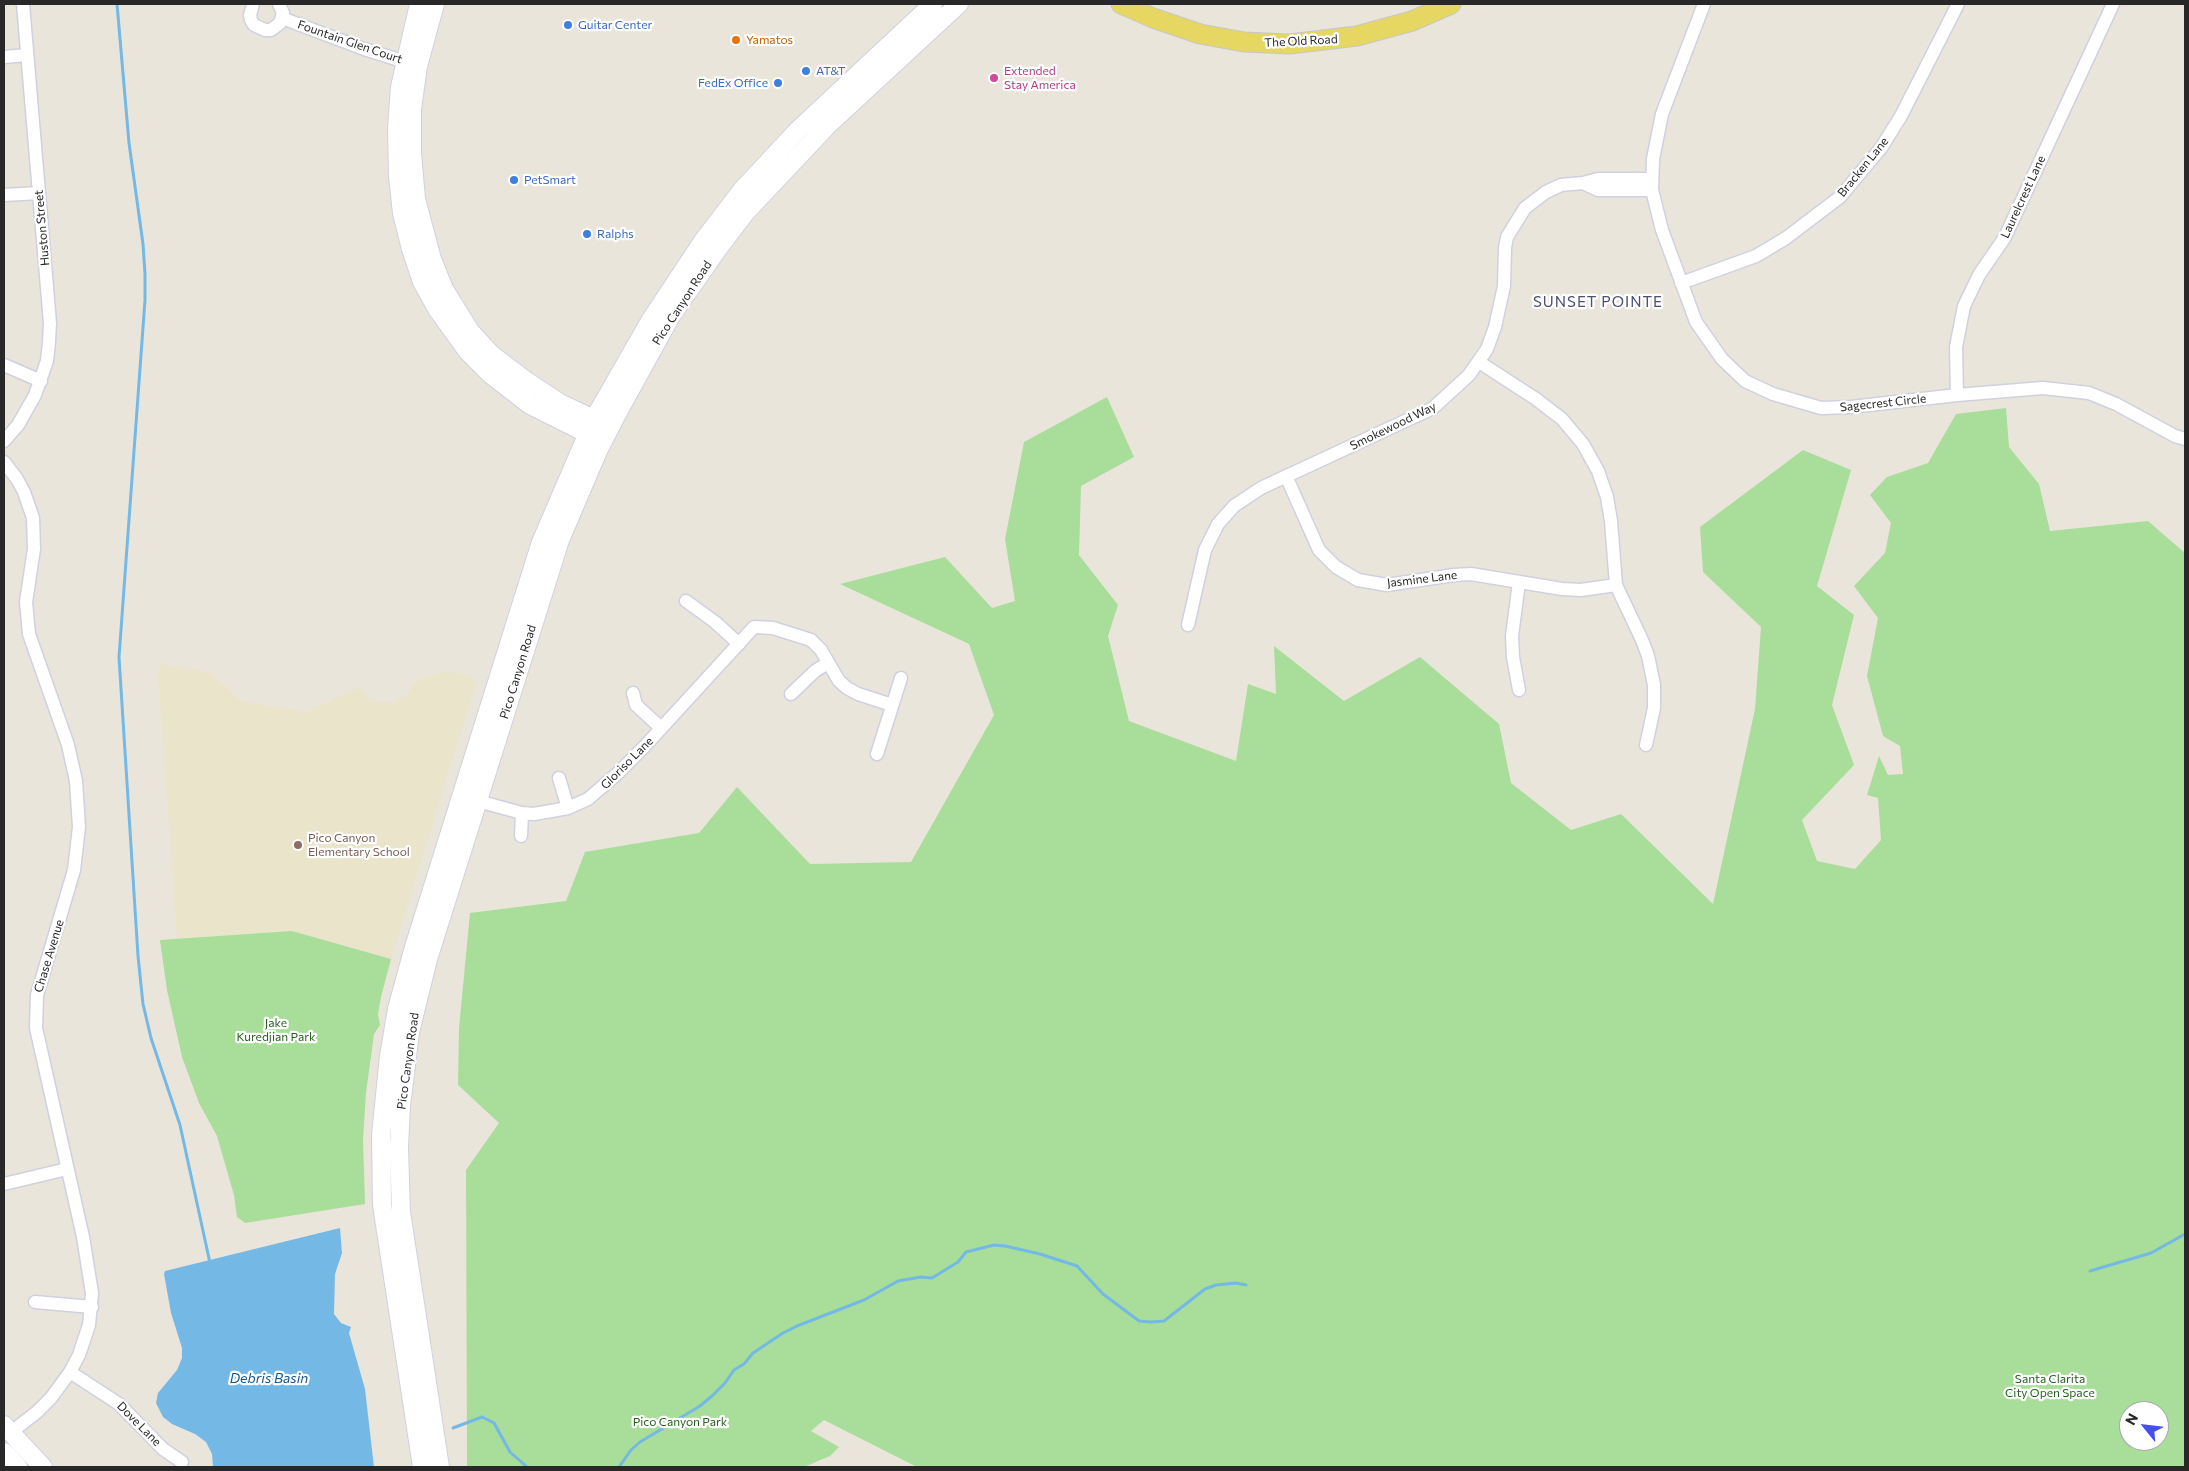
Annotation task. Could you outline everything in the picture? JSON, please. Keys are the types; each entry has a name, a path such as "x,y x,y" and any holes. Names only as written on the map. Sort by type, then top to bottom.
{"main road":[{"path":"419,4 411,64 413,173 423,229 432,260 444,288 470,331 492,355 560,403 590,427 607,434"},
{"path":"411,64 435,4"},
{"name":"Pico Canyon Road","path":"440,1467 401,1212 400,1106 410,1032 468,799 541,542 590,427 650,321 699,247 742,190 799,129 933,4"},
{"name":"Pico Canyon Road","path":"422,1467 384,1229 382,1176 383,1115 389,1056 397,1009 414,947 560,540 607,434 672,316 705,266 745,213 827,126 960,4"},
{"name":"The Old Road","path":"1121,4 1158,21 1200,34 1244,42 1290,44 1357,36 1412,21 1451,4"},
{"path":"6,1432 43,1467"},
{"path":"4,1452 18,1467"}],"street":[{"name":"Huston Street","path":"4,441 28,410 41,381 47,361 50,323 23,4"},
{"name":"Fountain Glen Court","path":"254,4 250,15 251,20 259,29 271,30 280,23 282,18 283,13 280,4"},
{"name":"Sagecrest Circle","path":"1704,4 1662,114 1655,142 1652,185 1662,230 1696,322 1722,359 1745,381 1773,394 1821,408 1851,408 1957,395 2043,388 2089,393 2116,404 2175,436 2185,439"},
{"name":"Bracken Lane","path":"1681,283 1756,256 1786,238 1840,197 1881,148 1901,116 1958,4"},
{"name":"Laurelcrest Lane","path":"1957,395 1956,347 1964,306 1979,275 2005,237 2112,4"},
{"name":"Fountain Glen Court","path":"282,18 411,64"},
{"path":"4,57 27,55"},
{"name":"Smokewood Way","path":"1188,626 1205,550 1218,524 1245,497 1433,408 1457,388 1479,362 1495,327 1500,306 1504,286 1505,248 1510,229 1525,208 1546,192 1562,185 1583,184 1598,190 1652,185"},
{"path":"4,195 39,193"},
{"path":"1479,362 1551,410 1583,444 1598,471 1607,497 1616,585 1642,640 1648,656 1654,686 1654,708 1646,745"},
{"path":"4,365 41,381"},
{"name":"Chase Avenue","path":"4,462 24,492 33,518 34,549 26,602 29,634 68,745 76,782 79,827 74,870 41,979 35,1012 38,1045 89,1264 92,1293 92,1307 84,1341 70,1372 51,1398 37,1412 6,1432"},
{"name":"Jasmine Lane","path":"1286,476 1319,550 1336,567 1358,580 1387,585 1471,574 1562,589 1580,590 1616,585"},
{"path":"1519,582 1512,636 1513,657 1519,690"},
{"path":"686,601 715,622 739,644"},
{"name":"Gloriso Lane","path":"468,799 522,813 546,813 568,808 594,795 661,728 754,627 773,628 806,638 821,650 828,663"},
{"path":"791,694 815,671 828,663 839,680 847,688 858,694 892,705"},
{"path":"878,754 901,678"},
{"path":"633,693 636,705 661,728"},
{"path":"559,778 568,808"},
{"path":"521,836 522,813"},
{"path":"4,1184 67,1169"},
{"path":"35,1302 92,1307"},
{"name":"Dove Lane","path":"70,1372 119,1404 163,1449 182,1462"}],"shaded area":[{"name":"Pico Canyon Elementary School","path":"161,664 212,673 241,701 307,712 360,687 370,699 378,702 392,703 407,695 416,681 442,672 466,674 477,680 391,959 292,931 181,940 177,936 158,673"}],"green space":[{"path":"1107,397 1134,457 1081,486 1079,555 1118,605 1108,636 1129,721 1236,761 1248,684 1276,694 1274,646 1344,701 1420,657 1499,724 1511,783 1571,830 1621,814 1713,904 1755,709 1761,627 1703,572 1700,527 1803,450 1851,470 1817,586 1854,615 1832,705 1854,765 1802,820 1817,861 1855,869 1881,840 1878,798 1867,795 1879,756 1888,775 1903,774 1900,746 1883,736 1867,676 1878,618 1854,586 1885,553 1891,523 1870,495 1887,477 1928,463 1956,414 2006,408 2009,447 2039,484 2050,531 2148,521 2185,553 2185,1467 917,1467 824,1420 811,1431 839,1447 830,1456 804,1467 467,1467 466,1170 499,1123 458,1085 459,1028 470,913 566,901 585,852 699,833 737,787 810,864 911,862 994,715 969,644 840,584 945,557 992,608 1015,601 1005,539 1024,442"},
{"name":"Jake Kuredjian Park","path":"292,931 391,959 378,1014 380,1025 374,1034 366,1093 363,1140 365,1204 245,1223 237,1217 234,1195 217,1136 199,1103 182,1057 167,990 160,940"}],"water":[{"name":"Debris Basin","path":"340,1228 342,1253 335,1274 334,1314 341,1323 351,1327 349,1333 365,1389 374,1467 213,1467 212,1454 206,1442 195,1434 172,1424 163,1417 156,1403 158,1393 177,1370 182,1358 182,1348 171,1313 165,1271"}],"waterway":[{"path":"117,4 129,143 143,244 145,274 145,300 119,657 138,956 143,1004 151,1038 180,1125 210,1263"},
{"path":"2090,1271 2151,1253 2185,1234"},
{"path":"619,1467 631,1450 640,1442 700,1406 753,1353 783,1333 864,1300 898,1281 921,1277 932,1278 958,1262 966,1252 994,1245 1005,1246 1040,1254 1077,1266 1103,1294 1139,1321 1164,1321 1205,1289 1216,1285 1236,1283 1246,1285"},
{"path":"453,1428 482,1417 494,1423 510,1452 527,1467"}],"place":[{"name":"Guitar Center","path":"568,25"},
{"name":"Yamatos","path":"736,40"},
{"name":"AT&T","path":"806,71"},
{"name":"Extended Stay America","path":"994,78"},
{"name":"FedEx Office","path":"778,83"},
{"name":"PetSmart","path":"514,180"},
{"name":"Ralphs","path":"587,234"},
{"name":"Pico Canyon Elementary School","path":"298,845"}],"district":[{"name":"SUNSET POINTE","path":"1598,302"}],"park label":[{"name":"Santa Clarita City Open Space","path":"2050,1386"},
{"name":"Pico Canyon Park","path":"680,1422"}]}
